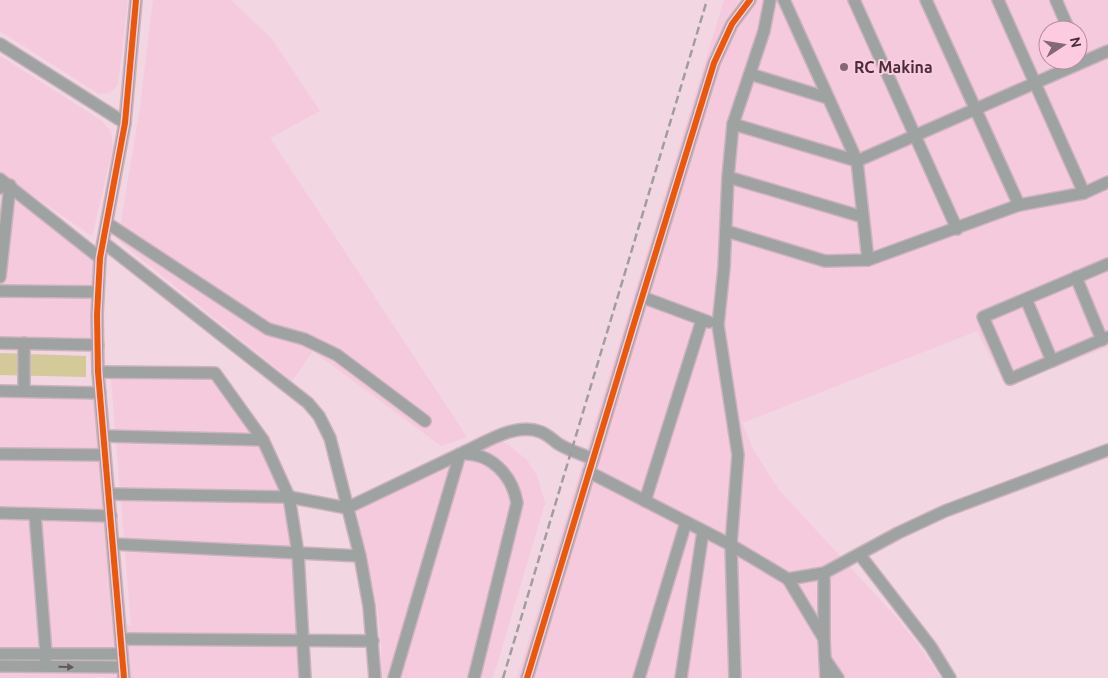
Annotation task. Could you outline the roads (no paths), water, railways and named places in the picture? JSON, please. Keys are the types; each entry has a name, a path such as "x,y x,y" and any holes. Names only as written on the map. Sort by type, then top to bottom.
{"street":[{"path":"0,666 45,666 124,673 98,372 98,292 100,258 125,122 136,0"},
{"path":"528,678 714,63 732,24 750,0"},
{"path":"735,678 730,545 738,455 718,326 724,268 728,177 733,124 764,31 770,0"},
{"path":"784,0 856,161 868,260"},
{"path":"854,0 956,229"},
{"path":"926,0 1019,206"},
{"path":"998,0 1084,193"},
{"path":"1056,0 1065,20"},
{"path":"0,44 125,122"},
{"path":"1088,60 1108,50"},
{"path":"733,124 856,161 1065,70"},
{"path":"750,74 828,98"},
{"path":"728,177 863,218"},
{"path":"726,231 825,261 868,260 1019,206 1084,193 1108,182"},
{"path":"3,184 100,258"},
{"path":"0,277 3,184"},
{"path":"107,223 268,329 304,339 338,355 425,422"},
{"path":"103,242 313,409 323,423 330,438 360,556 369,606 375,678"},
{"path":"1076,278 1105,338 1010,379 983,317 1108,264"},
{"path":"0,291 98,292"},
{"path":"642,297 718,326"},
{"path":"1026,299 1052,361"},
{"path":"645,501 702,320"},
{"path":"0,343 98,345"},
{"path":"24,343 24,391"},
{"path":"98,372 215,373 263,440 289,497 298,553 305,678"},
{"path":"0,391 100,393"},
{"path":"109,494 289,497 347,508 504,434 526,430 543,433 558,443 593,459"},
{"path":"104,436 263,440"},
{"path":"788,579 824,573 898,533 945,511 1108,450"},
{"path":"0,454 105,455"},
{"path":"394,678 460,454"},
{"path":"460,454 481,456 498,467 511,483 517,503 474,678"},
{"path":"589,472 730,545 788,579 824,639"},
{"path":"0,514 110,516"},
{"path":"35,514 46,654 45,666"},
{"path":"639,678 686,522"},
{"path":"682,678 703,531"},
{"path":"113,544 360,556"},
{"path":"860,554 931,647 950,678"},
{"path":"824,573 826,678"},
{"path":"121,639 373,641"},
{"path":"0,654 122,654"},
{"path":"825,659 838,678"}],"railway":[{"path":"503,678 707,0"}],"place":[{"name":"RC Makina","path":"844,67"}]}
